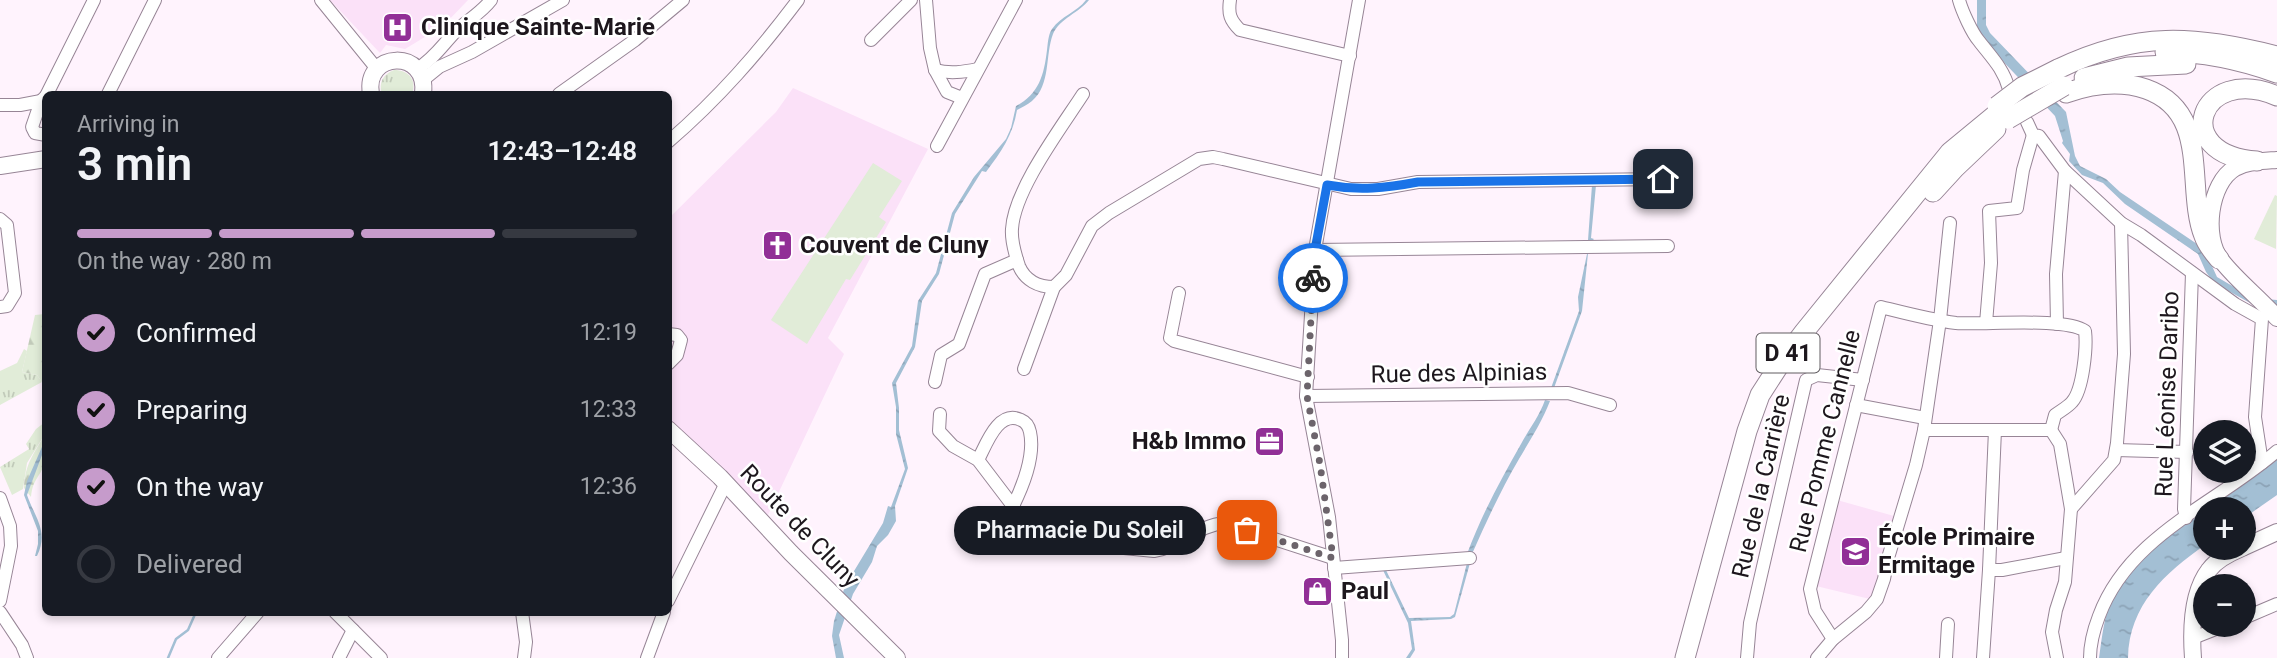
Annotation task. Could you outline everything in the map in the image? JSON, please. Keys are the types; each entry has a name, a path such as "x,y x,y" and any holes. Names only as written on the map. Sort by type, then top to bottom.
{"highway":[{"path":"2219,259 2208,246 2201,228 2196,166 2188,133 2169,102 2151,91 2118,84 2089,86 2062,81 2075,60 2116,47 2163,40 2219,42 2277,56"},
{"name":"D 41","path":"2062,81 2098,62 2122,56 2182,52 2236,60 2277,73"},
{"name":"D 41","path":"1697,658 1767,406 1794,360 1936,190 2009,116 2025,94 2062,81 2108,71 2184,64 2234,72 2277,86"},
{"path":"2267,161 2232,158 2211,145 2204,132 2205,111 2216,97 2232,90 2260,91 2277,96"},
{"name":"D 41","path":"1685,658 1747,431 1760,395 1804,332 1950,152 2009,116"}],"main road":[{"path":"371,91 371,79 377,69 391,61 399,60 406,61 422,86"},
{"path":"0,166 42,160"},
{"path":"2267,161 2234,169 2218,185 2213,198 2211,224 2219,259 2277,318"},
{"name":"Route de Cluny","path":"672,433 726,483 791,553 897,658"},
{"path":"2256,541 2277,532"},
{"path":"2192,657 2196,603 2204,577 2219,560"}],"street":[{"path":"47,91 94,0"},
{"path":"110,91 155,0"},
{"path":"321,0 377,69"},
{"path":"422,86 429,61 491,0"},
{"path":"422,86 433,71 563,0"},
{"path":"563,91 635,40 683,0"},
{"path":"672,138 754,58 798,0"},
{"path":"871,40 911,0"},
{"path":"926,0 934,70 947,92 962,98"},
{"path":"937,146 1016,0"},
{"path":"1230,0 1228,10 1231,21 1240,30 1350,56"},
{"path":"1342,658 1320,464 1307,396 1315,250 1359,0"},
{"path":"1959,0 1977,39 1992,55 2004,74 2008,89"},
{"path":"458,30 456,48 472,52"},
{"path":"934,70 959,72 978,69"},
{"path":"1054,287 1046,287 1027,279 1023,274 1013,244 1012,227 1020,194 1083,94"},
{"path":"0,105 20,105 42,98"},
{"path":"42,102 32,128 35,133 42,134"},
{"path":"2009,116 2033,135 2039,136 2066,171 2121,223 2262,319 2255,417 2262,463"},
{"path":"1986,323 1991,263 1989,211 2017,208 2023,170 2033,135"},
{"path":"1024,369 1054,287 1066,275 1092,226 1199,159 1213,157 1350,189 1378,189 1418,182 1663,179"},
{"path":"2057,324 2056,274 2066,171"},
{"path":"0,219 7,225 15,293 7,306 0,307"},
{"path":"1817,658 1833,639 1866,612 1877,599 1916,465 1924,424 1940,320 1950,223"},
{"path":"2071,509 2114,460 2116,450 2124,354 2121,223"},
{"path":"1315,250 1668,246"},
{"path":"935,382 941,355 959,344 985,274 1017,260"},
{"name":"Rue Léonise Daribo","path":"2186,517 2184,509 2192,272"},
{"path":"1179,293 1170,338 1174,341 1308,377"},
{"name":"Rue Pomme Cannelle","path":"1833,639 1815,611 1810,589 1881,307 1940,320"},
{"path":"1940,320 2057,324 2079,327 2085,331 2085,358 2074,400 2055,415 2052,430 2060,444 2071,509 2065,582 2052,632 2057,658"},
{"path":"672,334 677,335 681,340 677,355 672,360"},
{"name":"Rue de la Carrière","path":"1747,658 1750,623 1807,380 1817,375 1863,380"},
{"name":"Rue des Alpinias","path":"1307,396 1568,393 1610,405"},
{"path":"1856,405 1924,424 1995,430 2052,430"},
{"path":"940,414 939,431 953,446 978,460 1028,530 1054,541 1154,551 1168,549 1210,524 1225,523 1333,563 1470,558"},
{"path":"978,460 999,424 1014,418 1027,425 1030,432 1029,457 1013,506"},
{"path":"1983,658 1990,570 1995,430"},
{"path":"2116,450 2187,452"},
{"path":"2090,658 2100,613 2122,573 2136,556 2277,451"},
{"path":"672,589 726,483"},
{"path":"0,498 10,526 11,546 0,601"},
{"path":"1990,570 2066,558"},
{"path":"2256,613 2277,604"},
{"path":"0,612 22,645 27,658"},
{"path":"218,658 254,616"},
{"path":"339,616 381,658"},
{"path":"523,616 526,642 524,658"},
{"path":"647,658 663,616"},
{"path":"1946,658 1948,624"},
{"path":"339,658 353,630"}],"shaded area":[{"name":"Clinique Sainte-Marie","path":"330,0 468,0 443,26 405,49 386,45 380,53"},
{"path":"793,88 928,149 828,338 844,354 768,515 672,423 672,215 776,112"},
{"name":"École Primaire Ermitage","path":"1837,500 1894,516 1874,600 1816,586"}],"green space":[{"path":"394,70 408,74 412,80 413,91 382,91 382,79"},
{"path":"873,163 902,181 879,217 886,222 850,280 846,279 807,344 771,320"},
{"path":"2275,195 2277,196 2276,249 2254,239"},
{"path":"42,314 42,382 37,375 22,372 35,315"},
{"path":"24,349 27,351 22,372 37,375 42,382 0,405 0,371 17,363"},
{"path":"42,424 42,439 27,463 23,489 12,495 0,467 29,449 26,444"},
{"path":"42,439 42,469 33,486 31,497 24,488 31,459"}],"water":[{"path":"1089,0 1056,28 1042,87 1030,102 1017,110 1013,127 1001,150 986,172 982,171 955,214 939,274 922,301 915,347 896,383 899,430 908,468 895,506 896,521 888,535 877,546 872,562 853,594 839,635 844,658 836,658 832,636 845,586 883,523 905,469 896,434 896,407 892,383 912,346 918,301 936,273 952,213 974,177 1006,139 1016,106 1030,96 1039,83 1051,31"},
{"path":"1977,0 1986,0 1986,25 1990,33 2066,112 2075,156 2080,166 2106,179 2120,192 2200,246 2217,277 2253,298 2277,300 2277,310 2252,304 2214,283 2198,254 2125,204 2103,183 2082,175 2069,161 2070,154 2062,143 2055,116 1995,53 1977,28"},
{"path":"1592,185 1596,185 1591,238 1594,239 1589,244 1582,311 1554,388 1551,388 1579,311 1578,297 1587,254"},
{"path":"1545,400 1550,401 1543,416 1506,482 1472,554 1467,554 1492,498"},
{"path":"42,447 42,455 27,495 41,532 42,539 37,556 38,531 24,495"},
{"path":"2277,459 2277,495 2256,510 2256,497 2224,497 2243,483 2256,483 2256,474"},
{"path":"2193,520 2193,554 2163,579 2142,606 2130,639 2128,658 2099,658 2104,626 2114,595 2143,558"},
{"path":"1467,563 1470,563 1455,617 1411,621 1415,650 1410,658 1406,658 1412,649 1408,623 1382,568 1385,568 1409,618 1450,617 1454,614"}],"waterway":[{"path":"168,658 176,639 188,630 194,616"}],"way so far":[{"path":"1247,530 1333,558 1329,517 1307,396 1313,278"}],"place":[{"name":"Clinique Sainte-Marie","path":"398,27"},
{"name":"Couvent de Cluny","path":"777,245"},
{"name":"H&b Immo","path":"1269,441"},
{"name":"Pharmacie Du Soleil","path":"1247,530"},
{"name":"École Primaire Ermitage","path":"1855,551"},
{"name":"Paul","path":"1318,591"}],"route":[{"path":"1313,278 1315,250 1327,185 1350,189 1378,189 1418,182 1663,179"}]}
